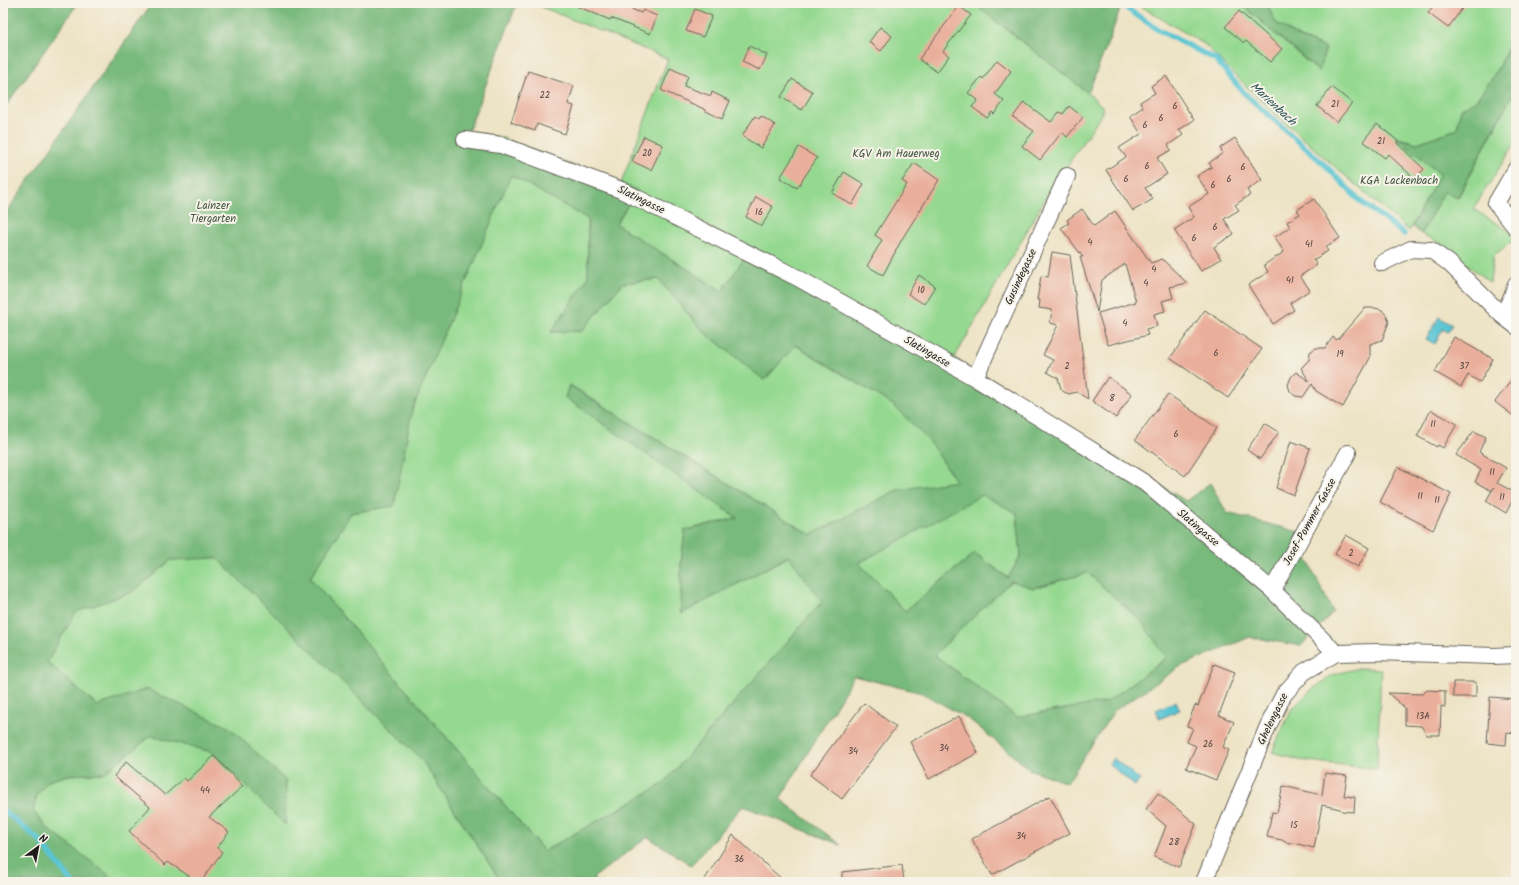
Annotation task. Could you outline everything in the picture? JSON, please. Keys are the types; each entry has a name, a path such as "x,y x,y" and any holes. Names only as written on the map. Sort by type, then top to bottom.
{"street":[{"name":"Slatingasse","path":"465,140 501,145 621,190 798,278 975,378 1145,483 1272,590 1336,654"},
{"path":"1516,169 1496,203 1516,228"},
{"name":"Gusindegasse","path":"975,378 1067,176"},
{"path":"1382,263 1411,249 1432,250 1449,263 1503,316 1516,326"},
{"path":"1503,316 1516,284"},
{"name":"Josef-Pommer-Gasse","path":"1272,590 1348,453"},
{"name":"Ghelengasse","path":"1204,882 1268,726 1284,694 1304,672 1336,654 1377,652 1493,656 1516,655"}],"green space":[{"path":"3,3 78,3 3,110"},
{"name":"Lainzer Tiergarten","path":"152,3 517,3 465,140 468,148 473,132 502,138 637,190 616,224 722,291 750,250 938,354 945,352 1186,501 1210,483 1227,513 1299,532 1308,561 1333,612 1301,646 1250,637 1181,666 1114,711 1067,783 1029,769 969,719 922,693 854,676 780,799 841,845 743,806 691,865 648,837 593,878 596,882 501,882 422,760 217,558 171,560 134,591 76,612 47,662 97,706 147,689 230,728 286,781 285,825 212,752 151,736 104,773 68,775 48,781 37,795 33,811 48,829 118,882 3,882 3,217","holes":["511,175 588,219 588,278 551,332 582,331 623,283 658,279 702,330 764,380 796,345 893,405 930,442 956,481 897,490 811,535 569,385 565,397 737,518 685,530 681,564 681,614 789,556 822,602 663,784 544,851 310,578 351,513 394,506 412,410","982,495 1017,513 1021,555 1008,578 975,553 905,611 859,563","1088,573 1141,621 1167,658 1107,702 1017,717 934,655 1011,581 1033,588"]},
{"name":"KGV Am Hauerweg","path":"532,3 973,3 1088,93 1102,106 1103,112 1045,199 955,357 945,352 938,354 750,250 722,291 616,224 637,191 621,183 668,59"},
{"path":"973,3 1122,3 1088,93"},
{"name":"KGA Lackenbach","path":"1135,3 1240,3 1318,71 1326,48 1300,38 1275,22 1267,3 1516,3 1516,33 1493,77 1476,100 1461,109 1457,129 1417,143 1398,138 1440,174 1409,231 1318,152 1245,85 1204,44"},
{"path":"1240,3 1267,3 1275,22 1300,38 1326,48 1319,71"},
{"path":"1516,33 1516,88 1457,198 1444,192 1421,234 1412,226 1440,174 1397,138 1417,143 1457,129 1461,109 1476,100 1493,77"},
{"path":"1516,88 1516,142 1473,209 1516,235 1516,238 1493,256 1490,283 1442,244 1421,234 1444,192 1458,198"},
{"path":"511,174 588,219 588,278 551,332 582,331 623,283 658,279 702,330 765,380 795,345 893,405 930,442 957,482 897,490 811,535 570,385 565,397 738,518 685,530 681,564 681,614 790,556 822,602 663,784 544,851 310,578 351,513 394,505 412,410"},
{"path":"982,494 1017,513 1021,555 1008,578 975,553 905,611 859,563"},
{"path":"217,557 422,760 501,882 118,882 48,829 33,811 37,795 48,781 68,775 104,773 151,736 212,752 285,824 286,781 147,689 97,706 47,662 76,612 134,591 171,560"},
{"path":"1088,573 1141,621 1167,657 1107,702 1017,717 934,655 1011,580 1033,588"},
{"path":"1359,668 1381,669 1377,769 1299,760 1272,752 1291,710 1310,691 1332,675"}],"water":[{"path":"1439,317 1452,325 1448,332 1443,329 1435,344 1426,339"},
{"path":"1176,701 1180,710 1159,719 1156,710"},
{"path":"1113,758 1140,780 1135,786 1109,764"}],"building":[{"path":"569,3 617,3 641,13 643,10 657,16 650,34 611,18 610,20"},
{"path":"1435,3 1466,3 1448,28 1428,13"},
{"path":"959,6 971,15 943,51 949,56 937,72 919,59"},
{"path":"695,9 712,16 703,37 686,31"},
{"path":"1239,11 1282,49 1270,62 1246,41 1244,43 1225,27"},
{"path":"880,27 892,36 881,51 869,42"},
{"path":"749,46 767,55 760,70 742,62"},
{"path":"997,60 1011,71 995,94 1004,101 994,114 992,112 987,118 972,107 978,100 968,93 981,77 983,79"},
{"path":"670,68 688,76 684,86 711,96 712,92 730,101 722,119 704,109 661,90"},
{"path":"528,71 574,86 568,104 574,106 565,134 537,124 535,131 511,122"},
{"path":"1166,76 1194,120 1179,130 1183,135 1168,145 1171,150 1157,158 1167,174 1145,188 1153,199 1133,211 1106,170 1126,157 1119,148 1141,134 1130,116 1143,107 1140,102 1155,93 1151,86"},
{"path":"792,79 813,92 802,110 781,97"},
{"path":"1332,87 1352,103 1337,122 1317,106"},
{"path":"1024,102 1051,122 1059,112 1063,114 1069,106 1083,117 1067,137 1062,132 1040,160 1022,146 1034,131 1013,117"},
{"path":"755,116 759,119 761,116 775,125 761,148 742,136"},
{"path":"1377,124 1398,141 1397,143 1424,169 1415,179 1388,154 1385,158 1363,141"},
{"path":"644,136 663,145 651,170 632,161"},
{"path":"1235,138 1262,180 1247,190 1250,195 1235,205 1239,210 1224,219 1234,234 1214,247 1221,259 1201,271 1174,230 1194,217 1188,207 1209,194 1197,176 1212,167 1209,163 1223,153 1220,148"},
{"path":"799,147 817,158 797,188 780,178"},
{"path":"914,163 939,180 902,239 883,275 867,266 882,240 875,235 907,184 902,181"},
{"path":"844,172 864,184 852,205 832,193"},
{"path":"756,197 773,207 762,226 746,217"},
{"path":"1314,199 1340,238 1325,247 1328,251 1313,260 1317,265 1300,276 1310,290 1290,303 1294,310 1273,324 1248,285 1268,272 1264,265 1284,252 1275,237 1290,227 1287,222 1300,214 1297,210"},
{"path":"1082,209 1094,226 1115,211 1151,263 1162,259 1187,283 1170,287 1173,298 1162,301 1165,311 1154,314 1157,326 1146,329 1148,335 1108,345 1098,313 1136,302 1125,264 1102,280 1097,312 1080,257 1083,257 1061,228 1069,223 1067,220"},
{"path":"1052,252 1070,255 1088,399 1077,392 1069,394 1064,392 1061,389 1058,378 1047,372 1053,360 1043,355 1058,325 1050,323 1052,310 1039,308 1040,300 1037,300 1041,276 1048,277"},
{"path":"919,275 935,286 924,304 908,294"},
{"path":"1365,308 1382,310 1387,316 1389,322 1382,340 1370,344 1370,358 1343,407 1316,391 1312,384 1303,397 1295,396 1290,391 1288,385 1291,377 1296,372 1309,381 1301,368 1309,360 1310,352 1316,348 1325,348 1333,337 1337,340"},
{"path":"1205,310 1262,349 1228,398 1170,358"},
{"path":"1454,337 1493,359 1480,382 1468,375 1461,387 1435,372"},
{"path":"1516,374 1516,418 1495,402"},
{"path":"1108,377 1132,394 1116,418 1092,401"},
{"path":"1168,394 1217,428 1185,476 1135,440"},
{"path":"1431,410 1457,424 1443,448 1438,445 1437,447 1417,436"},
{"path":"1265,423 1279,432 1260,459 1247,450"},
{"path":"1474,431 1486,437 1479,452 1506,468 1497,483 1516,493 1506,513 1486,501 1492,491 1475,482 1481,470 1456,455"},
{"path":"1291,441 1310,448 1294,495 1276,488"},
{"path":"1398,467 1451,494 1433,530 1380,502"},
{"path":"1346,535 1369,548 1358,567 1335,554"},
{"path":"1214,664 1235,672 1219,715 1234,722 1223,747 1229,750 1216,780 1186,768 1196,746 1187,742 1193,728 1187,726 1195,705 1198,706"},
{"path":"1453,682 1476,682 1476,697 1453,697"},
{"path":"1427,690 1445,691 1445,707 1441,706 1440,735 1427,735 1421,726 1405,725 1405,708 1388,693 1423,694"},
{"path":"1490,697 1516,699 1516,733 1507,732 1506,745 1487,743"},
{"path":"864,703 896,727 842,799 810,775"},
{"path":"959,716 978,753 929,779 910,742"},
{"path":"214,756 243,786 209,817 229,832 217,848 222,852 201,882 198,882 168,862 165,865 129,831 150,807 114,776 126,762 165,795 184,778 187,781"},
{"path":"1325,773 1347,776 1344,796 1355,797 1354,812 1342,811 1340,809 1322,805 1314,848 1294,843 1289,844 1282,840 1267,837 1272,812 1277,813 1283,786 1322,795"},
{"path":"1158,793 1196,824 1179,867 1154,857 1166,826 1146,809"},
{"path":"1050,796 1070,833 992,875 972,839"},
{"path":"733,835 785,882 703,882"},
{"path":"902,865 904,882 842,882 842,872"}],"waterway":[{"name":"Marienbach","path":"1119,3 1157,29 1216,60 1245,94 1326,166 1359,200 1404,234"},
{"path":"3,810 40,841 72,882"}]}
